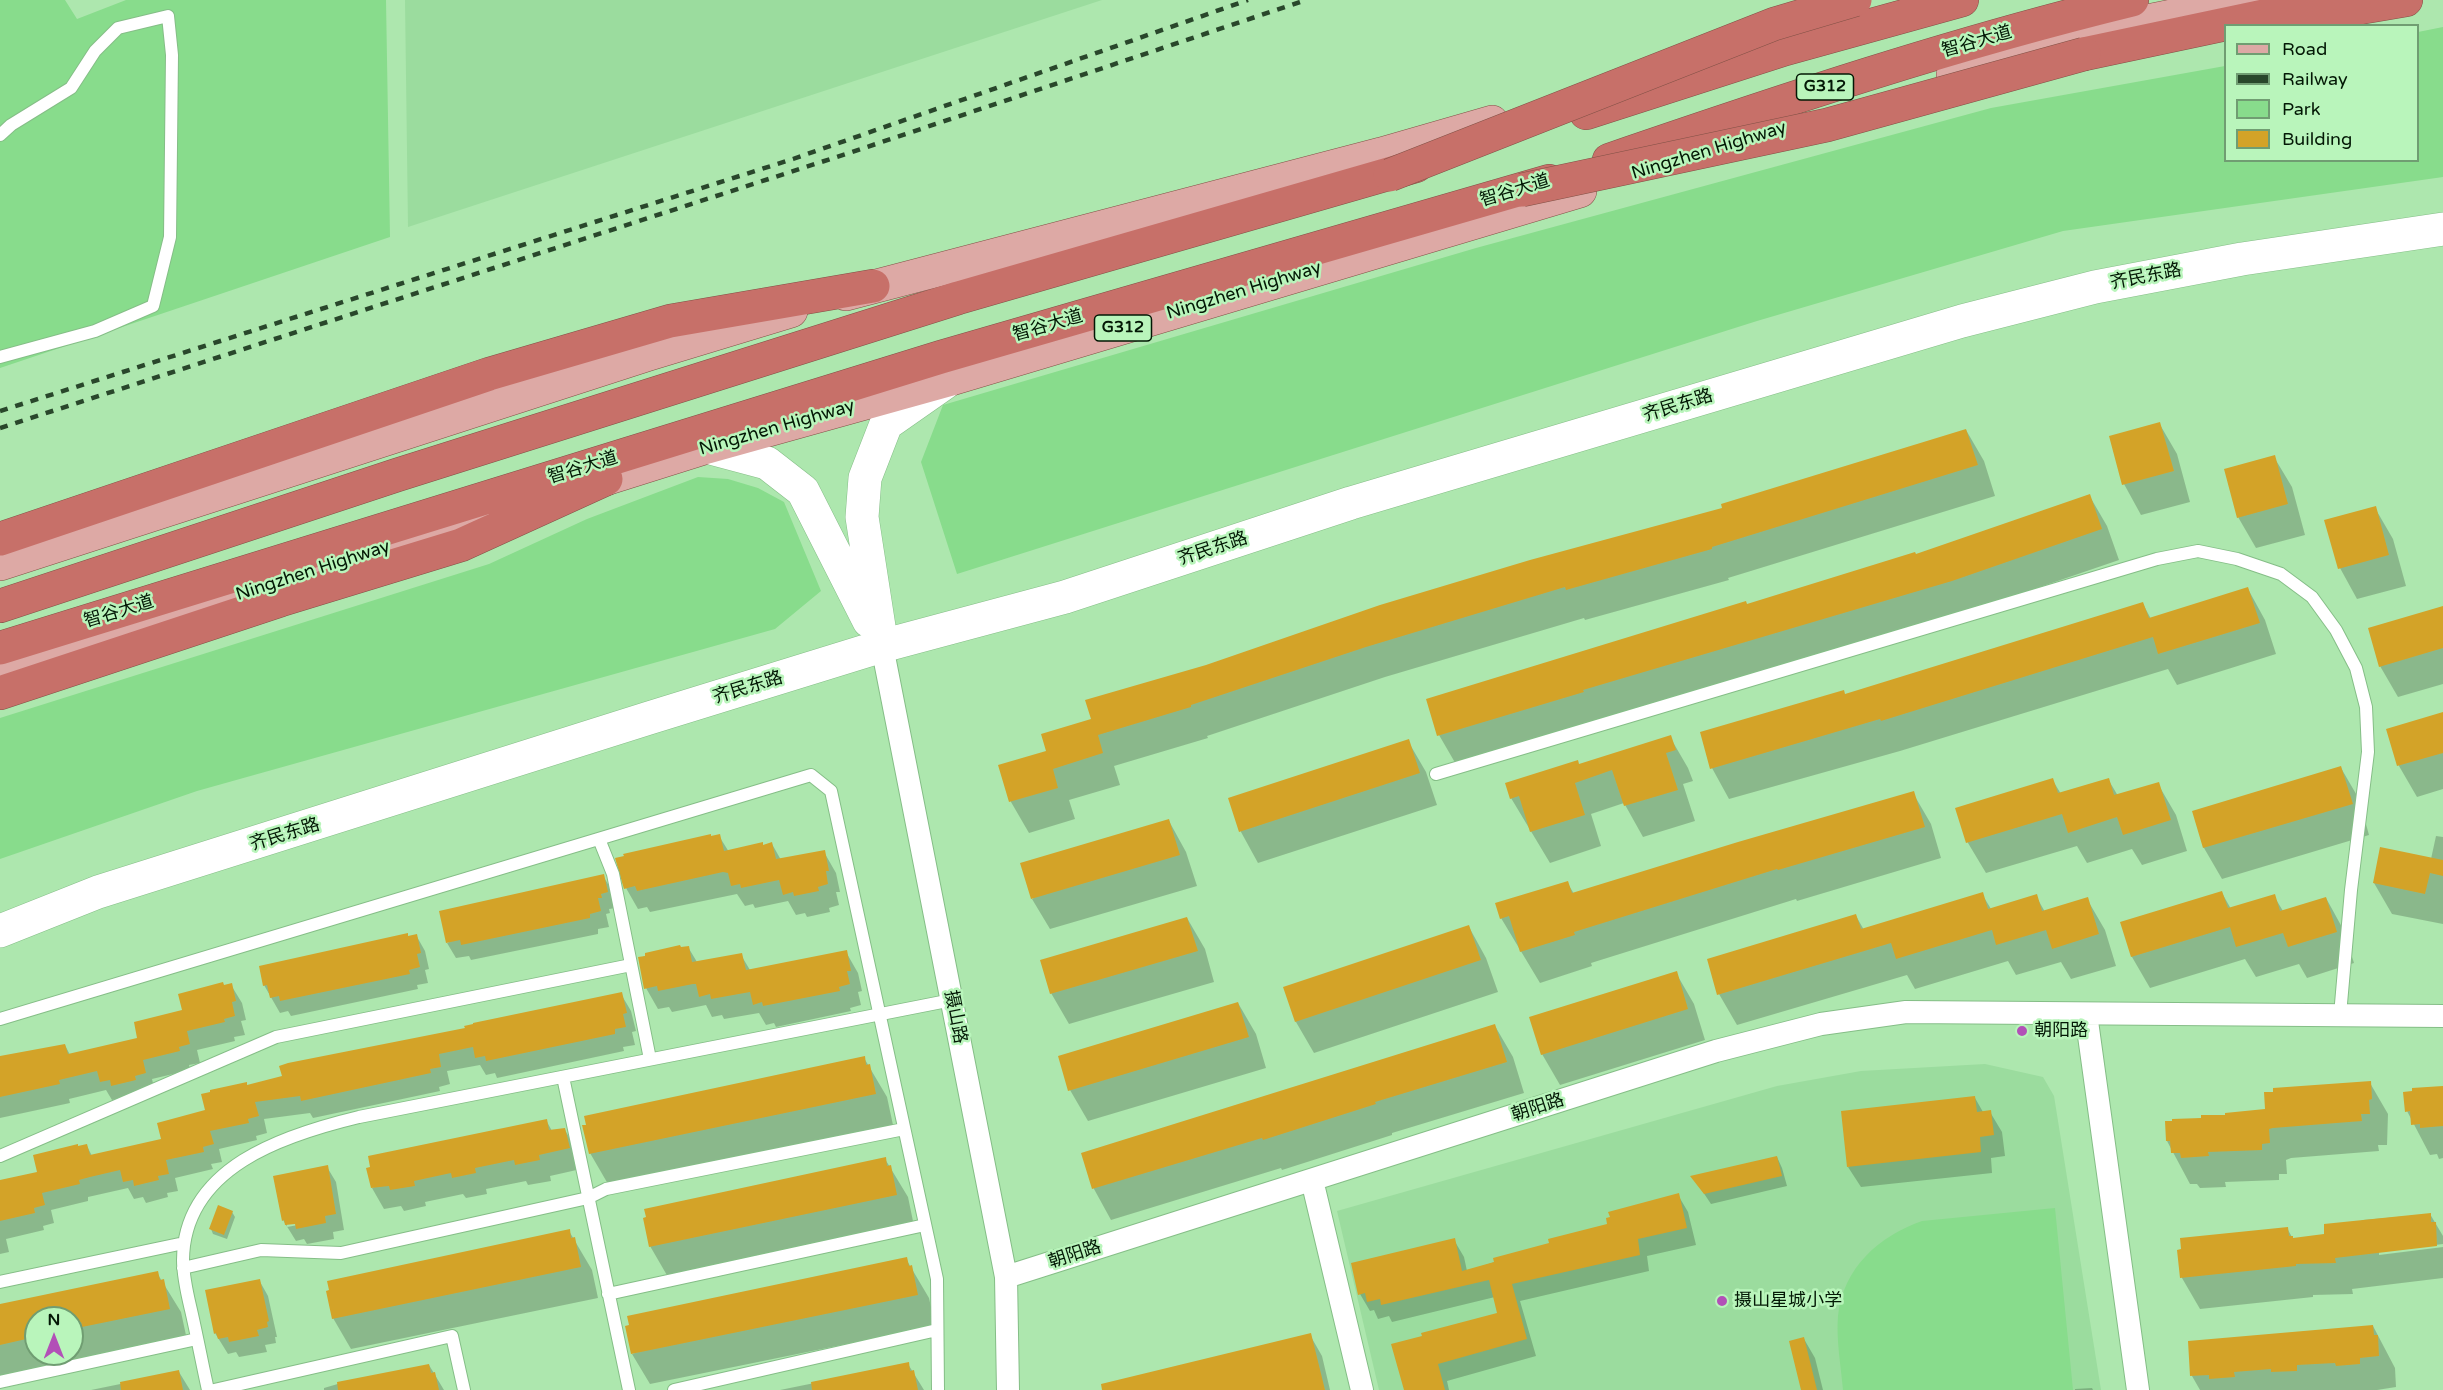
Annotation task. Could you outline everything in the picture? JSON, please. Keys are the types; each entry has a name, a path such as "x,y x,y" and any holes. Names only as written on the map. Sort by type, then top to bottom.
{"highway":[{"path":"1390,175 1774,24 1855,0"},
{"name":"G312","path":"0,606 397,475 958,298 1390,175 1785,49 1962,0"},
{"name":"智谷大道","path":"0,648 941,357 1522,190 1801,94 2071,15 2132,0"},
{"name":"G312","path":"2225,24 2338,0"},
{"path":"2266,24 2406,0"},
{"name":"G312","path":"1522,190 1827,125 2084,54 2224,24"},
{"path":"2084,54 2224,30"},
{"path":"0,539 489,374 670,321 873,286"},
{"path":"0,693 281,600 461,545 608,478"}],"main road":[{"path":"0,564 650,354 873,286 1381,154 1905,0"},
{"name":"Ningzhen Highway","path":"0,670 707,447 951,379 1678,161 2079,35 2250,0"}],"street":[{"name":"齐民东路","path":"0,931 98,892 882,646 1065,597 1362,500 1962,321 2095,287 2242,260 2443,229"},
{"path":"882,646 862,517 865,478 886,424 951,379"},
{"path":"707,447 766,463 803,491 882,646"},
{"name":"摄山路","path":"882,646 1006,1277 1008,1390"},
{"name":"朝阳路","path":"1006,1277 1716,1051 1821,1024 1906,1012 2443,1016"},
{"path":"2086,1014 2138,1390"},
{"path":"1312,1180 1362,1390"}],"lane":[{"path":"0,135 11,125 71,88 95,51 118,28 168,16 172,55 170,237 153,306 95,331 0,357"},
{"path":"1436,774 2157,559 2198,551 2237,559 2281,573 2312,597 2336,630 2356,668 2366,707 2368,752 2351,890 2340,1015"},
{"path":"0,1019 811,775 831,791 937,1279 938,1390"},
{"path":"599,839 613,874 650,1059"},
{"path":"0,1156 276,1037 631,965"},
{"path":"208,1390 183,1268 184,1243 193,1212 210,1186 220,1175 271,1146 329,1124 951,1000"},
{"path":"563,1077 629,1390"},
{"path":"183,1268 261,1250 341,1253 588,1198 606,1189 904,1129"},
{"path":"608,1294 925,1226"},
{"path":"0,1282 184,1243"},
{"path":"674,1390 937,1330"},
{"path":"214,1390 452,1336 464,1390"},
{"path":"0,1383 197,1339"}],"shaded area":[{"path":"405,0 1102,0 408,227"},
{"name":"摄山星城小学","path":"1985,1064 2043,1077 2054,1096 2101,1390 1379,1390 1337,1211 1777,1086 1861,1071"}],"green space":[{"path":"0,0 65,0 77,19 126,0 386,0 390,237 0,368"},
{"path":"2443,27 2443,177 2063,231 1757,321 957,574 921,462 943,405 1476,248 1991,108 2224,66 2224,162 2419,162 2419,32"},
{"path":"698,477 728,479 758,488 784,502 821,591 775,629 197,791 0,859 0,718 489,564 587,519"},
{"path":"2055,1208 2073,1390 1843,1390 1838,1334 1841,1299 1855,1269 1878,1245 1891,1235 1922,1221"}],"building":[{"path":"2160,422 2174,471 2122,485 2109,436"},
{"path":"1966,429 1978,465 1712,547 1712,549 1566,590 1565,587 1366,647 1191,705 1191,707 1098,735 1103,753 1053,769 1058,788 1009,802 998,765 1046,751 1041,734 1091,719 1085,700 1206,665 1380,605 1530,560 1722,508 1721,504"},
{"path":"2275,455 2288,504 2237,518 2224,469"},
{"path":"2090,494 2102,529 1952,581 1583,690 1584,692 1437,736 1426,699 1746,601 1747,604 1915,552 1916,554"},
{"path":"2376,506 2389,555 2338,569 2324,520"},
{"path":"2248,587 2260,623 2158,654 2153,637 1881,721 1880,719 1710,769 1700,732 1844,690 1845,694 2143,602 2149,618"},
{"path":"2443,606 2443,648 2379,667 2368,628"},
{"path":"2443,712 2443,753 2397,766 2386,729"},
{"path":"1671,735 1676,750 1666,753 1678,790 1624,806 1612,770 1575,783 1585,815 1530,832 1519,796 1510,799 1505,783 1578,760 1579,764"},
{"path":"1409,739 1420,773 1239,832 1228,798"},
{"path":"2341,766 2353,804 2203,848 2192,811"},
{"path":"2053,778 2058,793 2109,778 2114,795 2159,782 2171,820 2123,835 2117,817 2068,833 2062,814 1966,843 1955,808"},
{"path":"1914,791 1925,827 1777,869 1574,932 1575,935 1520,952 1509,916 1500,919 1495,903 1568,881 1572,893"},
{"path":"1169,819 1180,855 1031,899 1020,863"},
{"path":"711,834 711,836 720,834 724,851 772,842 776,859 825,850 829,871 826,871 828,884 818,887 819,891 794,896 793,892 783,895 779,880 741,888 740,884 731,886 728,873 723,872 637,891 635,886 624,889 615,858 624,856 623,854"},
{"path":"2380,847 2443,860 2443,876 2430,873 2425,894 2373,883"},
{"path":"604,874 608,892 601,894 602,898 598,898 601,911 590,914 590,918 461,945 460,940 446,943 439,911"},
{"path":"2222,891 2228,908 2275,894 2280,911 2326,897 2337,932 2288,947 2283,933 2236,947 2230,927 2131,957 2120,922"},
{"path":"1983,892 1988,909 2037,894 2042,911 2088,897 2099,934 2052,949 2046,930 1996,945 1992,930 1896,959 1891,943 1717,995 1707,959 1856,914 1861,929"},
{"path":"1187,917 1198,951 1050,994 1040,960"},
{"path":"1469,925 1481,960 1295,1022 1283,987"},
{"path":"408,933 408,936 417,934 421,953 417,954 420,967 409,970 410,974 280,1001 279,996 270,998 267,985 263,986 259,966"},
{"path":"680,945 681,947 689,946 692,962 742,953 746,970 847,950 851,971 847,971 850,984 839,987 840,991 763,1006 762,1002 753,1005 750,992 711,999 710,994 699,997 696,984 658,991 657,986 644,989 638,957 645,956 645,953"},
{"path":"1677,971 1688,1009 1541,1055 1529,1017"},
{"path":"223,982 224,985 232,983 236,1001 232,1002 235,1016 224,1019 225,1022 187,1031 190,1044 179,1047 180,1051 143,1060 146,1073 135,1076 136,1080 111,1086 110,1080 100,1082 97,1071 59,1080 60,1084 0,1097 0,1056 65,1044 68,1054 137,1038 134,1022 182,1010 178,994"},
{"path":"622,992 627,1013 623,1014 626,1027 615,1029 615,1034 486,1061 485,1056 475,1058 473,1047 439,1054 441,1067 430,1069 431,1073 301,1101 300,1096 255,1102 259,1116 248,1119 249,1123 210,1131 214,1144 203,1147 204,1152 166,1160 169,1174 158,1176 159,1180 134,1186 133,1180 123,1182 120,1170 90,1177 79,1180 80,1184 42,1193 45,1205 34,1208 35,1213 0,1221 0,1180 37,1172 33,1155 87,1144 90,1155 161,1139 157,1123 205,1110 201,1094 210,1092 210,1090 247,1082 247,1085 282,1076 279,1066 288,1063 465,1028 464,1026 473,1023"},
{"path":"1238,1002 1249,1037 1068,1091 1058,1056"},
{"path":"1495,1024 1507,1062 1375,1102 1376,1104 1263,1140 1262,1138 1092,1189 1081,1153"},
{"path":"865,1056 866,1065 870,1064 876,1094 589,1154 582,1125 586,1125 584,1116"},
{"path":"2371,1081 2370,1114 2361,1114 2362,1121 2273,1128 2269,1129 2270,1143 2262,1144 2262,1150 2208,1152 2209,1156 2181,1158 2180,1153 2171,1153 2170,1141 2166,1141 2165,1121 2265,1109 2264,1092 2273,1092 2273,1088"},
{"path":"2443,1086 2443,1126 2420,1128 2420,1124 2411,1125 2410,1111 2405,1112 2403,1092 2412,1091 2412,1088"},
{"path":"1975,1096 1977,1112 1991,1110 1994,1135 1980,1137 1981,1152 1847,1167 1841,1111"},
{"path":"547,1119 549,1130 565,1128 570,1148 539,1155 540,1160 515,1165 514,1160 475,1168 476,1173 452,1178 451,1173 414,1181 415,1186 390,1190 389,1186 371,1188 366,1168 370,1167 368,1156"},
{"path":"1777,1156 1782,1176 1704,1194 1690,1176"},
{"path":"886,1157 887,1166 891,1165 897,1195 649,1247 643,1218 646,1217 644,1209"},
{"path":"328,1165 336,1214 325,1216 326,1223 296,1229 295,1224 285,1225 284,1220 282,1221 273,1176"},
{"path":"1679,1193 1687,1228 1638,1239 1640,1255 1512,1284 1527,1339 1438,1364 1445,1390 1404,1390 1391,1344 1422,1336 1421,1333 1497,1313 1489,1280 1381,1305 1380,1299 1367,1302 1365,1293 1358,1295 1351,1263 1455,1238 1462,1271 1494,1262 1493,1258 1549,1243 1548,1239 1607,1224 1606,1218 1610,1217 1608,1212"},
{"path":"218,1205 233,1211 224,1235 209,1229"},
{"path":"2431,1213 2431,1222 2436,1222 2437,1246 2335,1258 2336,1263 2296,1264 2296,1266 2180,1278 2177,1250 2181,1249 2180,1238 2288,1227 2289,1236 2293,1238 2324,1234 2324,1224"},
{"path":"570,1229 571,1238 575,1237 581,1267 332,1319 326,1291 329,1290 327,1281"},
{"path":"907,1257 909,1266 912,1265 918,1295 631,1354 625,1326 629,1325 627,1316"},
{"path":"158,1271 160,1280 164,1279 170,1309 84,1327 84,1306 24,1306 24,1340 0,1345 0,1304"},
{"path":"260,1279 269,1321 267,1322 268,1327 257,1330 259,1336 229,1342 228,1337 218,1339 216,1333 214,1334 205,1290"},
{"path":"2373,1325 2374,1335 2378,1335 2379,1356 2360,1358 2360,1364 2297,1365 2297,1371 2271,1372 2271,1369 2234,1372 2235,1377 2209,1379 2209,1375 2190,1376 2188,1341"},
{"path":"1311,1333 1325,1390 1102,1390 1101,1384"},
{"path":"1804,1337 1817,1390 1801,1390 1789,1341"},
{"path":"909,1362 910,1371 914,1370 918,1390 812,1390 811,1382"},
{"path":"429,1364 431,1373 435,1372 439,1390 338,1390 337,1382"},
{"path":"179,1370 183,1390 121,1390 120,1382"}],"railway":[{"path":"0,411 793,159 1248,0"},
{"path":"0,428 852,152 1306,0"}],"place":[{"name":"朝阳路","path":"2022,1031"},
{"name":"摄山星城小学","path":"1722,1301"}]}
